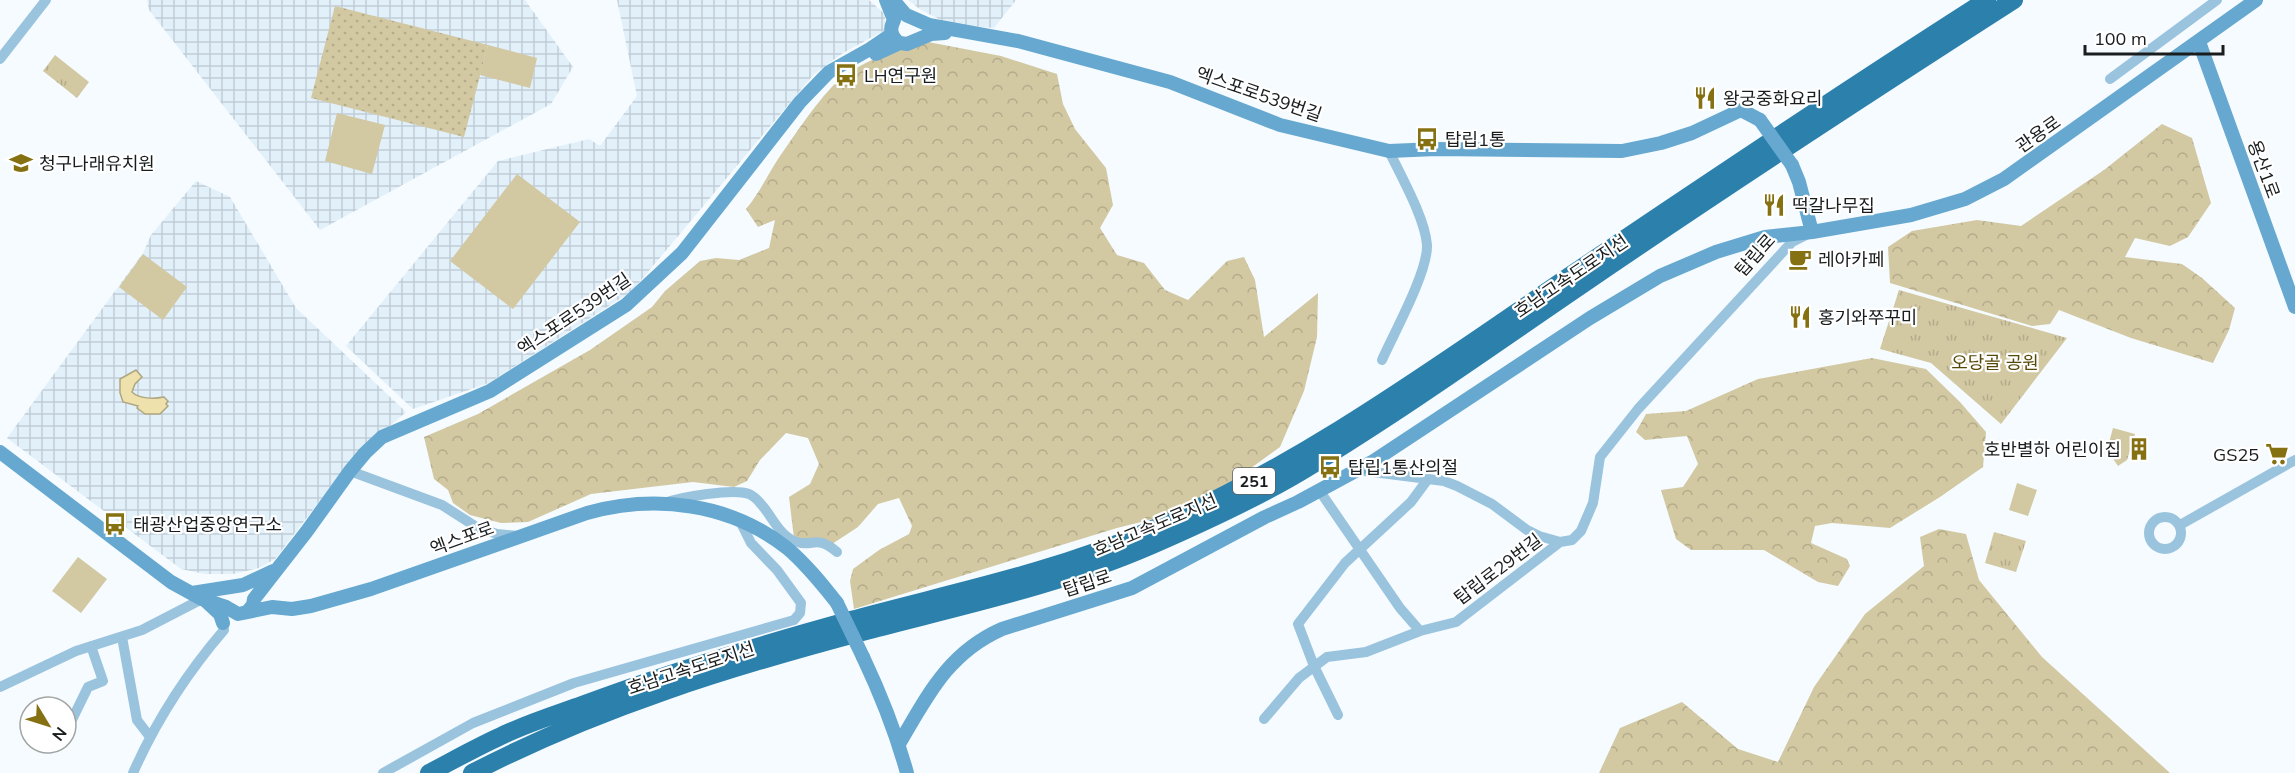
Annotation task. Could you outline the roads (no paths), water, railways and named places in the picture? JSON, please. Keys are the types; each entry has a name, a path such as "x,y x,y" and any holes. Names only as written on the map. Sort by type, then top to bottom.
{"highway":[{"name":"호남고속도로지선","path":"429,773 503,735 613,693 722,657 855,619 984,587 1064,562 1142,534 1221,499 1294,459 1413,382 1658,217 1988,0"},
{"name":"호남고속도로지선","path":"472,773 512,752 622,705 730,669 1068,576 1147,548 1228,510 1304,470 1432,387 1655,234 2014,0"}],"main road":[{"path":"886,0 902,27 920,30 916,39 931,34 957,32"},
{"path":"893,0 902,27"},
{"name":"관용로","path":"1812,232 1911,215 1965,199 2004,179 2256,0"},
{"path":"902,27 957,32"},
{"name":"엑스포로539번길","path":"237,612 266,585 350,471 382,437 490,391 626,305 682,253 800,102 829,72 870,49 902,27"},
{"name":"엑스포로539번길","path":"957,32 1018,41 1170,82 1280,125 1389,150 1622,151 1671,140 1741,110 1760,120 1792,165 1799,182 1812,232"},
{"name":"용산1로","path":"2199,42 2295,307"},
{"name":"탑립로","path":"899,744 936,682 950,664 983,638 1002,629 1132,588 1357,470 1590,318 1660,276 1716,252 1765,237 1812,232"},
{"path":"0,452 171,582 197,596 237,612"},
{"name":"엑스포로","path":"237,612 270,606 292,609 311,606 371,589 611,507 641,503 691,505 740,521 787,548 818,579 837,603 883,701 899,744"},
{"path":"197,596 267,575 280,566"},
{"path":"266,585 265,595 270,606"},
{"path":"236,586 224,596 237,612"},
{"path":"236,586 251,590 237,612"},
{"path":"899,744 907,773"}],"street":[{"path":"0,59 46,0"},
{"path":"2110,79 2217,0"},
{"path":"1382,360 1420,277 1427,245 1418,214 1389,150"},
{"name":"탑립로","path":"1560,542 1572,540 1581,531 1593,503 1600,457 1638,408 1792,242 1812,232"},
{"path":"2180,525 2295,460"},
{"path":"1357,470 1428,479 1458,486 1492,504 1527,530 1560,542"},
{"path":"350,471 442,505 478,528 497,534 521,536"},
{"path":"1338,715 1314,666 1298,624 1346,563 1412,502 1428,479"},
{"path":"1319,490 1400,608 1420,631"},
{"name":"엑스포로","path":"665,503 681,497 748,494 760,503 771,519 792,541 821,542 837,552"},
{"path":"383,773 473,723 574,683 794,620 800,613 801,603 777,570 751,543 740,521"},
{"name":"탑립로29번길","path":"1264,719 1299,678 1327,657 1366,652 1420,631 1456,622 1560,542"},
{"path":"0,687 42,665 142,630 197,596"},
{"path":"133,773 150,736 194,665 237,612"},
{"path":"122,637 137,720 150,736"},
{"path":"78,707 88,687 103,681 91,646"}],"place":[{"name":"LH연구원","path":"846,75"},
{"name":"왕궁중화요리","path":"1705,98"},
{"name":"탑립1통","path":"1427,139"},
{"name":"청구나래유치원","path":"21,163"},
{"name":"떡갈나무집","path":"1774,205"},
{"name":"레아카페","path":"1800,259"},
{"name":"홍기와쭈꾸미","path":"1800,317"},
{"name":"호반별하 어린이집","path":"2139,449"},
{"name":"GS25","path":"2277,454"},
{"name":"탑립1통산의절","path":"1330,467"},
{"name":"태광산업중앙연구소","path":"115,524"}],"park label":[{"name":"오당골 공원","path":"1995,362"}]}
